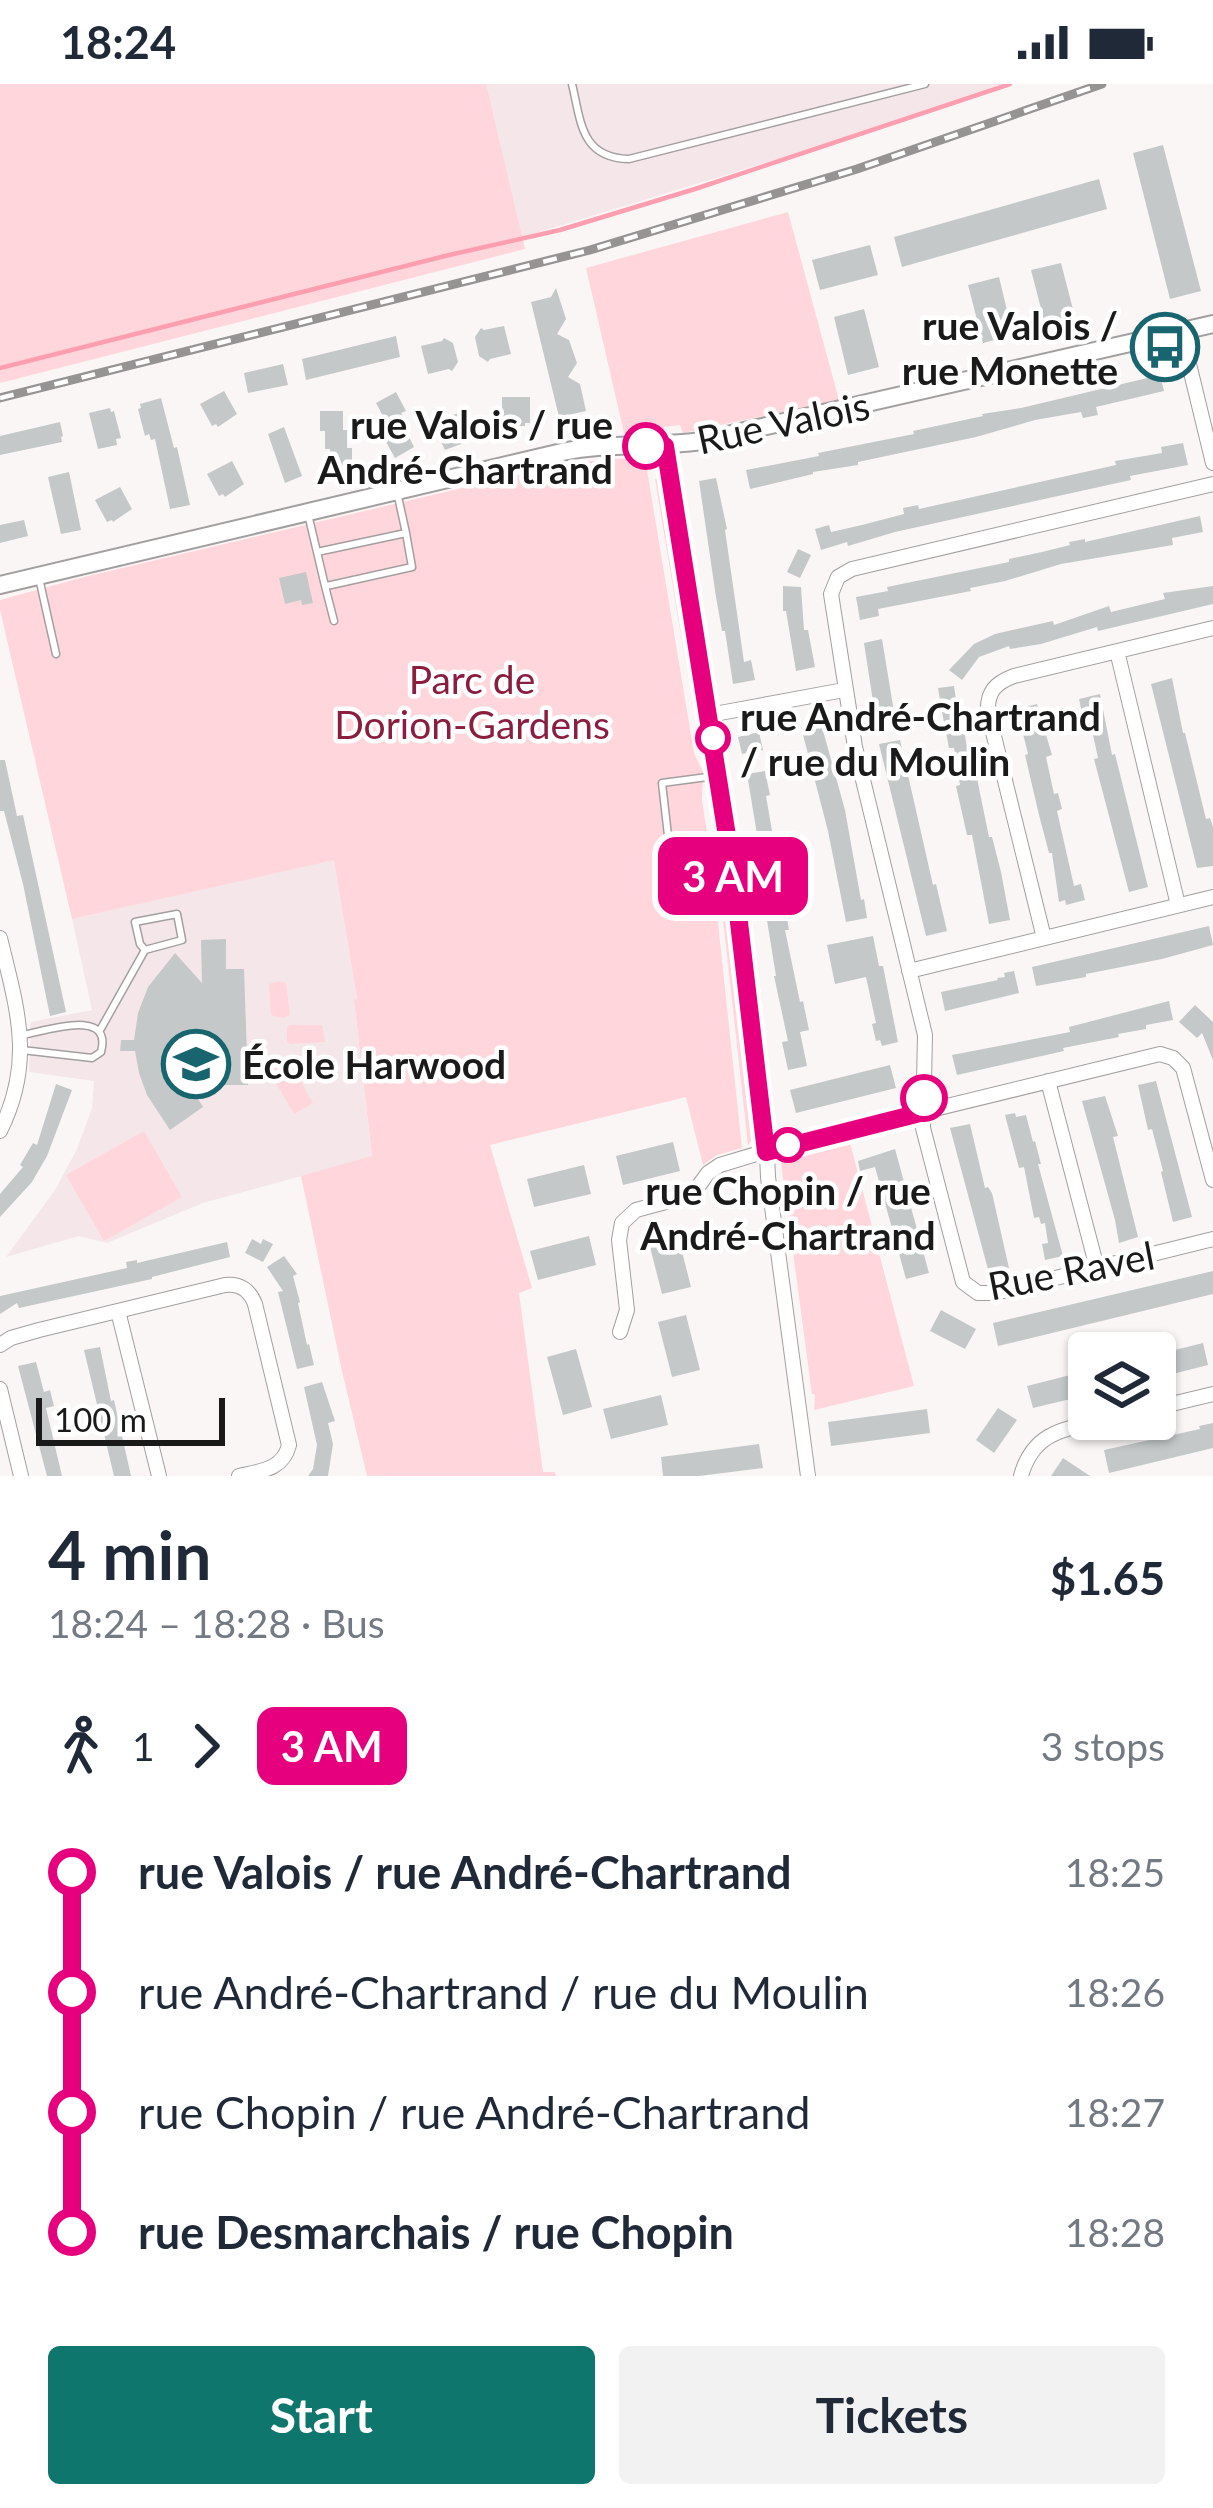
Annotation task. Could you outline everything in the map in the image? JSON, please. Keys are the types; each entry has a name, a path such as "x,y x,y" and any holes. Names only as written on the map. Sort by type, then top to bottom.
{"street":[{"name":"Rue Valois","path":"0,585 573,449 665,446 754,430 1213,324"},
{"path":"1181,331 1213,463"},
{"path":"665,446 734,880 808,1476"},
{"path":"924,1112 925,1035 859,764 844,690 833,585 842,574 1213,484"},
{"path":"1044,938 990,719 989,696 998,683 1013,676 1213,628"},
{"path":"1117,651 1178,905"},
{"path":"710,715 844,690"},
{"path":"909,970 1213,897"},
{"path":"0,938 21,1042 16,1088 0,1131"},
{"path":"620,1332 627,1310 619,1234 624,1219 637,1210 692,1195 720,1165 766,1152 1155,1055 1173,1058 1185,1072 1213,1180"},
{"path":"1048,1082 1097,1268"},
{"name":"Rue Ravel","path":"924,1112 923,1128 959,1273 969,1289 978,1293 995,1293 1213,1239"},
{"path":"0,1345 19,1335 230,1284 240,1286 253,1297 289,1445 275,1466 238,1476"},
{"path":"118,1311 159,1476"},
{"path":"0,1389 21,1476"},
{"path":"1176,1403 1213,1394"},
{"path":"1022,1476 1034,1448 1048,1436 1068,1430"}],"lane":[{"path":"572,84 586,139 617,159 925,84"},
{"path":"325,586 412,567 396,490"},
{"path":"307,511 334,621"},
{"path":"317,553 406,533"},
{"path":"38,575 56,655"},
{"path":"718,776 662,783 674,888 734,880"},
{"path":"99,1032 145,950 182,940 177,914 135,922 145,950"},
{"path":"78,1025 92,1027 104,1043 96,1057 21,1042 78,1025"}],"shaded area":[{"path":"481,84 1002,84 510,241"},
{"name":"École Harwood","path":"334,859 357,1000 372,1157 203,1203 107,1243 79,1236 6,1257 55,1190 92,1108 94,1081 29,1072 31,1022 92,1010 72,919"}],"green space":[{"path":"0,84 486,84 525,249 0,383"},
{"path":"788,212 839,400 683,433 680,425 664,427 664,434 624,433 586,268"},
{"name":"Parc de Dorion-Gardens","path":"645,458 694,753 703,772 702,800 712,866 720,886 716,904 742,1148 703,1165 686,1097 490,1145 532,1288 519,1293 543,1472 556,1476 367,1476 301,1176 372,1156 357,999 334,860 72,919 0,600 564,464"},
{"path":"655,479 660,479 709,770 700,750"},
{"path":"725,887 758,1133 748,1145 721,901"},
{"path":"286,983 290,1015 283,1018 271,1015 269,984"},
{"path":"290,1025 322,1025 325,1042 290,1044"},
{"path":"288,1060 313,1103 294,1114 269,1071"},
{"path":"144,1131 182,1197 104,1241 66,1175"},
{"path":"849,1139 914,1386 814,1410 781,1163 793,1153"}],"building":[{"path":"1163,145 1201,291 1170,299 1133,153"},
{"path":"1099,179 1107,209 902,267 894,237"},
{"path":"870,245 878,275 820,290 812,260"},
{"path":"1061,263 1076,321 1046,328 1031,270"},
{"path":"999,277 1013,335 983,343 968,285"},
{"path":"556,288 566,319 557,334 569,340 577,363 568,377 580,384 586,411 559,417 531,302 551,297"},
{"path":"864,309 879,367 848,375 834,317"},
{"path":"504,326 511,354 488,362 479,356 475,337 481,328"},
{"path":"396,336 400,357 306,380 302,359"},
{"path":"444,338 453,343 458,362 452,371 428,374 421,346"},
{"path":"283,364 288,385 248,393 244,373"},
{"path":"1160,375 1164,391 1096,407 1098,415 1083,418 1081,412 1035,420 750,489 746,470"},
{"path":"224,391 237,414 212,426 200,404"},
{"path":"396,392 414,447 395,458 376,403"},
{"path":"502,397 530,397 530,423 502,423"},
{"path":"161,398 190,505 170,509 155,439 145,436 138,409 140,404"},
{"path":"110,408 121,438 116,439 117,445 98,449 89,413"},
{"path":"320,411 343,411 352,468 330,468"},
{"path":"461,412 469,441 445,450 432,423"},
{"path":"60,422 62,442 0,455 0,436"},
{"path":"284,427 302,476 285,483 268,434"},
{"path":"1183,443 1188,465 1130,476 1131,480 848,546 847,542 821,550 815,529 829,525 831,532 862,525 904,514 903,508 918,505 919,509 1116,465 1115,461 1162,453 1161,447"},
{"path":"232,461 244,484 219,496 207,474"},
{"path":"69,472 81,530 61,534 48,477"},
{"path":"716,478 744,662 751,660 755,680 733,684 699,481"},
{"path":"120,487 132,509 107,522 95,500"},
{"path":"1200,516 1203,532 1172,538 1173,545 1061,564 971,591 878,609 879,616 860,620 856,597 888,591 887,587 1009,562 1069,542"},
{"path":"24,520 28,536 0,543 0,525"},
{"path":"798,549 811,555 800,578 787,572"},
{"path":"306,572 313,603 285,604 279,578"},
{"path":"783,586 801,587 804,630 808,630 815,667 796,671 783,611"},
{"path":"1213,586 1213,604 1098,631 1097,627 1041,644 1009,646 979,657 962,680 949,670 974,644 995,634 1053,621 1054,625 1109,606 1111,612 1165,599 1163,593"},
{"path":"882,639 895,718 876,721 864,643"},
{"path":"1172,678 1206,819 1210,818 1213,827 1213,866 1197,868 1151,684"},
{"path":"954,686 1010,920 989,924 972,835 967,835 956,786 960,785 954,748 949,748 938,688"},
{"path":"1100,694 1148,887 1129,892 1094,759 1098,758 1089,716 1083,717 1079,699"},
{"path":"1037,704 1052,755 1046,757 1062,809 1057,811 1074,886 1081,884 1085,900 1066,905 1065,900 1059,902 1017,709"},
{"path":"824,722 867,918 846,922 801,727"},
{"path":"759,732 763,750 742,754 738,737"},
{"path":"900,740 947,931 926,936 879,744"},
{"path":"0,760 5,760 17,816 23,815 66,1012 50,1016 23,884 4,811 0,811"},
{"path":"765,771 789,930 785,930 809,1030 800,1032 807,1066 788,1070 782,1042 788,1041 774,976 747,774"},
{"path":"1209,926 1213,945 1036,986 1032,967"},
{"path":"873,936 898,1042 882,1046 872,1024 876,1023 866,977 835,984 827,945"},
{"path":"226,939 226,969 244,969 248,1085 187,1081 203,1107 170,1130 147,1095 135,1051 120,1051 121,1040 134,1040 148,987 175,953 202,983 201,940"},
{"path":"1014,971 1019,993 945,1011 941,992 998,980"},
{"path":"1169,1001 1173,1020 957,1075 952,1055 1070,1032 1069,1027"},
{"path":"1195,1005 1213,1022 1213,1060 1202,1033 1197,1038 1179,1022"},
{"path":"890,1065 896,1088 796,1113 790,1090"},
{"path":"1156,1081 1192,1217 1173,1222 1138,1085"},
{"path":"56,1084 72,1090 47,1156 32,1182 0,1217 0,1194 23,1167 33,1143 37,1145"},
{"path":"1105,1096 1138,1237 1119,1243 1082,1101"},
{"path":"1015,1113 1016,1117 1026,1115 1035,1141 1063,1256 1045,1260 1045,1223 1034,1218 1024,1167 1019,1168 1005,1115"},
{"path":"970,1124 1009,1268 989,1273 950,1128"},
{"path":"673,1142 680,1171 623,1185 616,1156"},
{"path":"895,1149 929,1273 906,1279 875,1167 860,1171 858,1161"},
{"path":"584,1165 591,1194 534,1207 527,1179"},
{"path":"677,1232 691,1287 662,1294 648,1239"},
{"path":"589,1236 596,1265 538,1280 530,1251"},
{"path":"252,1239 273,1244 263,1262 245,1253"},
{"path":"227,1242 230,1257 19,1308 17,1303 0,1314 0,1296 127,1268 126,1262"},
{"path":"284,1256 297,1274 293,1276 298,1303 314,1365 297,1369 278,1292 283,1291 267,1267"},
{"path":"1213,1271 1213,1294 998,1346 993,1323"},
{"path":"941,1310 976,1329 965,1349 930,1331"},
{"path":"686,1315 700,1370 672,1377 658,1322"},
{"path":"1203,1343 1208,1365 1176,1373 1176,1350"},
{"path":"100,1347 131,1476 114,1476 84,1350"},
{"path":"576,1349 592,1407 563,1415 547,1357"},
{"path":"36,1362 44,1392 50,1390 54,1406 46,1408 62,1476 47,1476 18,1366"},
{"path":"1068,1376 1068,1400 1033,1408 1027,1386"},
{"path":"322,1382 335,1421 328,1423 333,1444 328,1476 308,1476 317,1445 304,1387"},
{"path":"661,1395 668,1425 611,1439 603,1409"},
{"path":"998,1408 1017,1420 994,1453 976,1440"},
{"path":"927,1409 930,1433 831,1446 828,1422"},
{"path":"1213,1423 1213,1448 1109,1473 1104,1450 1150,1440 1176,1440 1176,1434"},
{"path":"759,1444 763,1468 663,1476 661,1457"},
{"path":"1063,1458 1090,1476 1051,1476"}],"waterway":[{"path":"0,368 560,230 1010,84"}],"railway":[{"path":"0,398 590,250 857,169 1102,84"}],"bus line":[{"path":"646,446 665,446 734,880 766,1152 924,1112 924,1098"}],"place":[{"name":"rue Valois / rue Monette","path":"1165,347"},
{"name":"rue Valois / rue André-Chartrand","path":"646,446"},
{"name":"rue André-Chartrand / rue du Moulin","path":"713,738"},
{"name":"École Harwood","path":"196,1064"},
{"name":"rue Chopin / rue André-Chartrand","path":"788,1145"}]}
